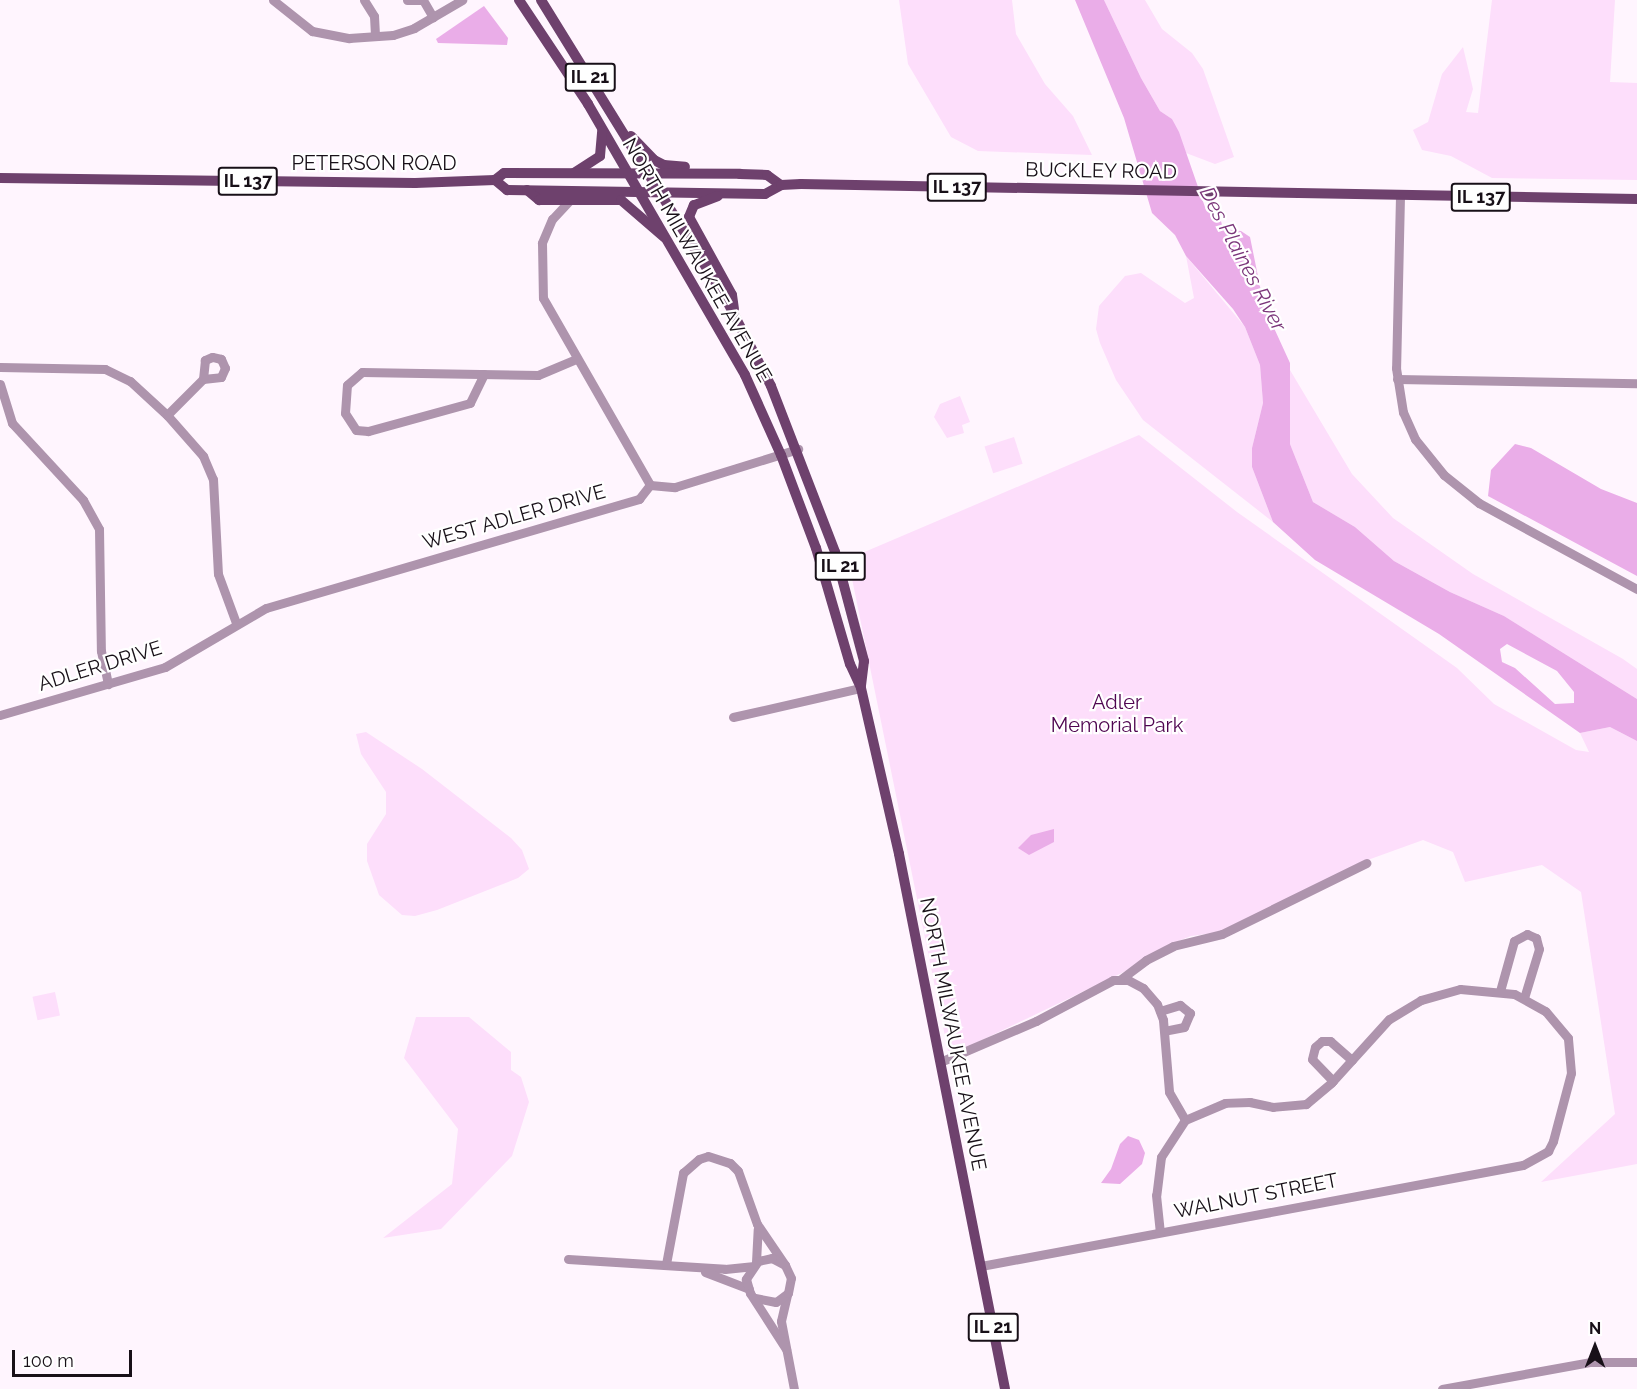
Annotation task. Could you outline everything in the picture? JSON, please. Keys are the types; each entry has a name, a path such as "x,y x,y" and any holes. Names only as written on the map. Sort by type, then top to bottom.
{"main road":[{"name":"NORTH MILWAUKEE AVENUE","path":"519,0 668,238 745,375 781,454 861,688 940,1062 1005,1389"},
{"name":"NORTH MILWAUKEE AVENUE","path":"541,0 735,315 798,449 844,582 864,661 861,688"},
{"path":"620,126 664,165 731,167 740,174"},
{"path":"573,174 600,156 601,128"},
{"name":"PETERSON ROAD","path":"0,178 415,183 495,180 504,173 740,174 767,175 781,185"},
{"name":"PETERSON ROAD","path":"495,180 507,190 639,191"},
{"name":"BUCKLEY ROAD","path":"639,191 765,194 781,185 1210,190 1400,196 1637,199"},
{"path":"527,190 542,200 621,200 661,237 668,238"},
{"path":"734,194 699,202 690,209 689,217 732,295 735,315"}],"street":[{"path":"273,0 312,31 349,38 375,36 414,28 462,0"},
{"path":"364,0 374,16 375,36"},
{"path":"407,0 423,0 433,17"},
{"path":"1400,196 1396,379 1403,412 1415,439 1460,490 1507,519 1637,589"},
{"path":"542,200 552,219"},
{"path":"570,200 552,219 542,243 543,298 650,485 675,487 798,449"},
{"path":"484,374 470,403 368,431 356,430 345,412 347,385 362,372 484,374 538,375 576,359"},
{"path":"0,367 105,369 130,381 167,415 200,451 212,476 218,574 236,623"},
{"path":"167,415 203,379"},
{"path":"1396,379 1637,383"},
{"path":"0,384 12,423 83,500 99,530 101,651 108,684"},
{"name":"WEST ADLER DRIVE","path":"236,623 266,608 639,499 650,485"},
{"name":"ADLER DRIVE","path":"0,715 165,667 236,623"},
{"path":"733,717 861,688"},
{"path":"940,1062 1121,979 1146,960 1173,946 1222,934 1366,863"},
{"path":"1160,1232 1156,1195 1161,1157 1185,1120 1225,1103 1299,1107 1316,1098 1333,1082 1389,1018 1421,1000 1460,989 1500,991 1524,998 1539,949 1532,935 1522,934 1514,941 1500,991"},
{"path":"1121,979 1143,988 1160,1011 1164,1030 1169,1092 1185,1120"},
{"name":"WALNUT STREET","path":"981,1266 1536,1160 1548,1151 1553,1141 1568,1091 1571,1055 1568,1038 1558,1024 1545,1011 1524,998"},
{"path":"1160,1011 1180,1005 1190,1014 1184,1027 1164,1030"},
{"path":"1333,1082 1312,1059 1316,1047 1322,1041 1330,1041 1352,1060"},
{"path":"666,1264 683,1173 699,1159 720,1158 738,1171 757,1224 785,1265 791,1278 781,1321 794,1389"},
{"path":"748,1289 747,1279 754,1264 757,1224"},
{"path":"568,1258 724,1269 754,1264 772,1258 785,1265"},
{"path":"682,1266 730,1279 748,1289 786,1349"},
{"path":"755,1298 776,1302 788,1293"},
{"path":"1442,1389 1486,1385 1590,1362 1637,1362"}],"green space":[{"path":"899,0 1012,0 1016,34 1045,84 1073,116 1092,155 978,151 951,137 908,64"},
{"path":"1104,0 1145,0 1162,29 1192,53 1203,69 1234,157 1215,164 1186,153 1172,119 1160,111 1141,78"},
{"path":"1492,0 1615,0 1610,82 1637,83 1637,180 1492,178 1451,156 1422,150 1413,130 1428,122 1442,74 1463,47 1473,89 1466,112 1478,113"},
{"path":"1186,256 1245,327 1260,365 1263,403 1252,448 1252,467 1273,522 1143,420 1116,380 1100,343 1096,329 1099,306 1125,276 1141,273 1185,303 1194,298"},
{"path":"1290,370 1352,474 1393,518 1473,574 1637,669 1637,699 1504,616 1450,592 1394,561 1355,527 1313,502 1290,444"},
{"path":"960,396 970,422 962,425 964,433 947,438 934,417 940,404"},
{"name":"Adler Memorial Park","path":"1139,435 1237,512 1457,668 1494,704 1576,750 1589,752 1580,733 1610,727 1637,741 1637,1164 1541,1182 1615,1114 1581,892 1542,865 1465,882 1453,852 1423,840 1365,861 1223,932 1191,936 1171,944 1128,970 949,1056 848,559"},
{"path":"1014,437 1023,464 993,473 985,447"},
{"path":"366,732 422,769 511,838 522,850 529,869 518,878 437,910 415,916 402,915 379,895 367,861 367,844 386,814 386,792 361,754 356,734"},
{"path":"55,992 60,1015 37,1020 33,997"},
{"path":"416,1017 469,1017 511,1052 511,1070 521,1077 529,1102 512,1156 441,1229 383,1238 452,1184 458,1129 404,1058"}],"water":[{"name":"Des Plaines River","path":"1075,0 1104,0 1141,78 1160,111 1172,119 1179,132 1206,210 1220,217 1223,229 1241,231 1250,237 1264,306 1290,363 1290,444 1313,502 1355,527 1394,561 1450,592 1504,616 1637,699 1637,741 1610,727 1580,733 1439,634 1315,560 1273,522 1252,467 1252,448 1263,403 1260,365 1245,327 1233,309 1186,256 1175,235 1152,213 1124,118","holes":["1507,644 1557,671 1574,692 1574,703 1555,704 1515,668 1502,662 1500,649"]},
{"path":"484,6 508,38 507,45 438,43 436,39"},
{"path":"1515,444 1531,448 1601,489 1637,503 1637,576 1488,496 1491,470"},
{"path":"1054,829 1054,842 1029,855 1018,848 1031,835"},
{"path":"1128,1136 1139,1140 1145,1153 1142,1164 1120,1184 1101,1183 1111,1169 1120,1144"}]}
